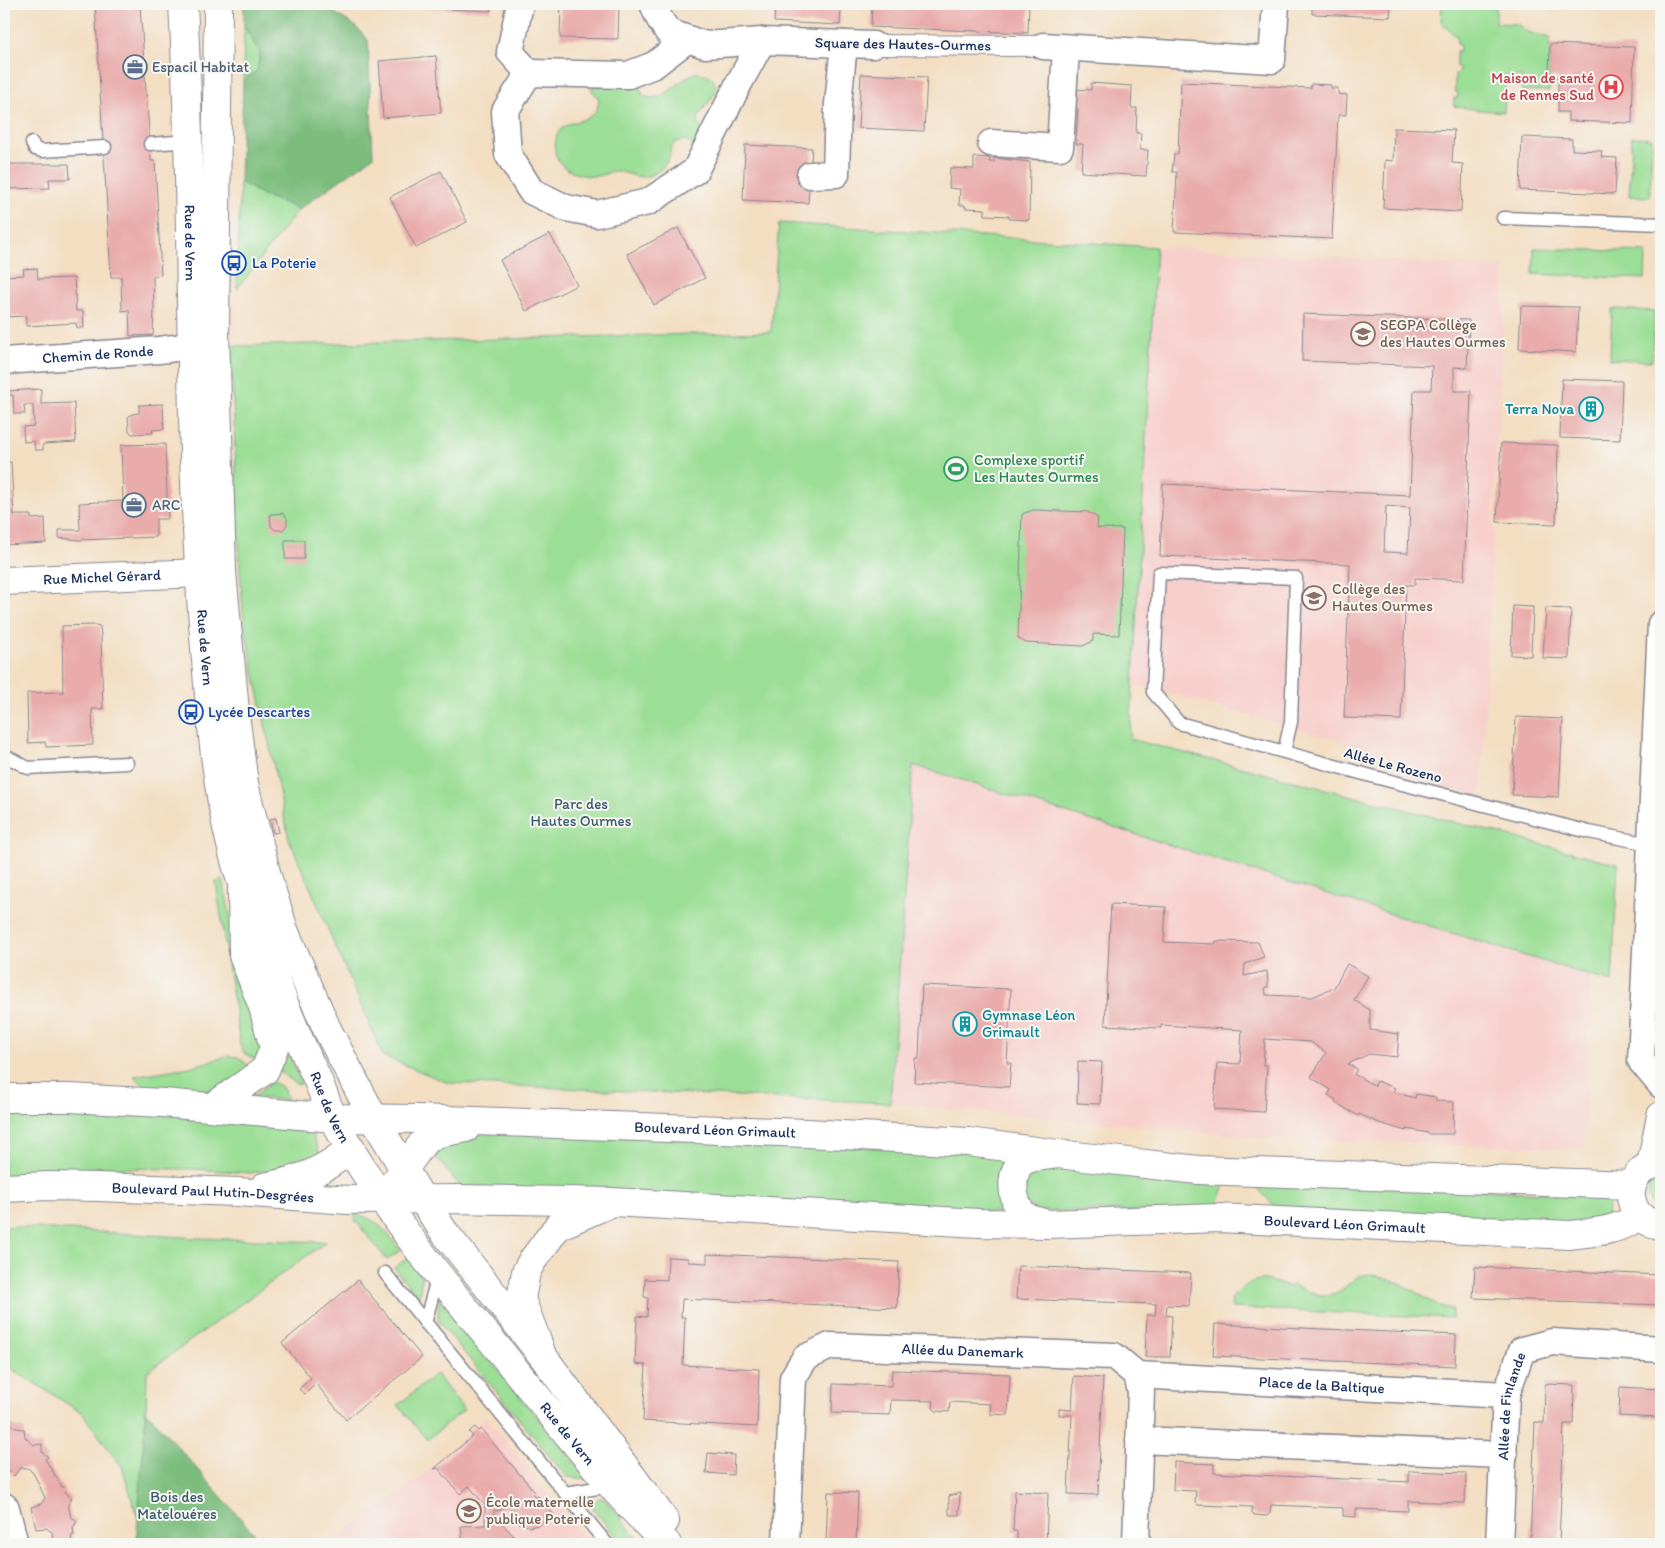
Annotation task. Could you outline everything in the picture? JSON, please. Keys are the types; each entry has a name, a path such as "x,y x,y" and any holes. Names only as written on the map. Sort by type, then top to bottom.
{"main road":[{"name":"Rue de Vern","path":"182,4 189,141 191,346 211,572 236,722 244,784 259,848 284,930 328,1029 373,1118 444,1233 542,1356 682,1544"},
{"name":"Rue de Vern","path":"218,4 211,572 212,725 230,843 279,995 333,1118 382,1200 438,1275 611,1486 667,1544"},
{"name":"Rue Michel Gérard","path":"4,581 211,572"},
{"path":"213,1107 265,1070 274,1048 263,1007 243,956 242,884"},
{"path":"4,1098 78,1099 213,1107 333,1118 373,1118"},
{"path":"1650,1220 1632,1201 1632,1185 1639,1173 1656,1164 1661,1116"},
{"path":"238,1192 290,1182 324,1168 351,1148 373,1118"},
{"name":"Boulevard Léon Grimault","path":"373,1118 494,1121 949,1140 1198,1170 1632,1185"},
{"path":"382,1200 422,1144 435,1134 494,1121"},
{"name":"Boulevard Léon Grimault","path":"1047,1224 1025,1216 1016,1202 1012,1183 1016,1170 1024,1160 1058,1154"},
{"name":"Boulevard Paul Hutin-Desgrées","path":"4,1188 67,1186 238,1192 334,1199 422,1199"},
{"name":"Boulevard Léon Grimault","path":"422,1199 614,1202 1047,1224 1218,1218 1570,1235 1650,1220"},
{"path":"542,1356 521,1299 526,1272 558,1226 614,1202"}],"street":[{"path":"520,4 510,52 529,73 628,75 654,65 688,39"},
{"name":"Square des Hautes-Ourmes","path":"653,4 668,32 706,45 762,41 873,45 1054,47 1272,60 1276,4"},
{"path":"529,73 505,111 508,154 531,191 566,208 597,214 648,202 694,171 762,41"},
{"path":"810,175 836,174 849,103 844,44"},
{"path":"991,143 1060,146 1054,47"},
{"name":"Chemin de Ronde","path":"4,361 150,351 191,346"},
{"path":"1661,624 1656,846 1641,1061 1661,1086"},
{"name":"Allée de Finlande","path":"1499,1544 1506,1395 1522,1350 1552,1342 1661,1349"},
{"name":"Allée du Danemark","path":"786,1544 793,1378 805,1358 830,1346 1114,1356 1137,1375"},
{"path":"1136,1544 1141,1392 1137,1375"},
{"name":"Place de la Baltique","path":"1137,1375 1506,1395"},
{"path":"1139,1440 1504,1455"},
{"path":"4,1506 15,1544"}],"lane":[{"path":"150,144 189,141"},
{"path":"32,144 36,149 42,150 105,147"},
{"path":"1503,218 1661,224"},
{"name":"Allée Le Rozeno","path":"1284,752 1291,722 1296,578 1159,573 1153,692 1179,723 1284,752 1580,830 1656,846"},
{"path":"4,756 28,768 127,763"},
{"path":"385,1273 607,1544"},
{"path":"426,1323 438,1275"},
{"path":"565,1494 611,1486"}],"shaded area":[{"name":"Collège des Hautes Ourmes","path":"1156,247 1505,267 1481,799 1385,768 1389,754 1134,684"},
{"path":"912,765 1590,976 1584,1149 1268,1138 890,1103"},
{"name":"École maternelle publique Poterie","path":"486,1417 590,1544 328,1544 420,1478"}],"green space":[{"path":"244,4 329,4 330,10 355,26 368,40 373,157 299,209 263,195 240,182 243,80 257,71 260,53 244,26"},
{"path":"1442,4 1496,4 1496,23 1517,24 1527,32 1550,38 1549,91 1522,91 1522,77 1506,76 1504,112 1454,106 1454,98 1458,98 1458,92 1455,92 1455,74 1459,73 1459,68 1456,67 1456,51 1460,51 1460,45 1457,44 1457,36 1441,22"},
{"path":"244,26 260,53 257,71 243,80"},
{"path":"695,73 711,77 715,84 715,92 712,99 698,118 699,124 704,130 693,148 687,141 675,143 671,147 666,163 657,172 642,177 617,171 599,176 589,176 574,173 558,161 555,147 557,135 562,128 591,116 597,109 599,99 591,89 592,87 642,82 640,87 643,96 650,98 664,94"},
{"path":"1632,137 1652,138 1650,197 1629,196"},
{"path":"240,182 263,195 299,209 237,289"},
{"name":"Parc des Hautes Ourmes","path":"779,223 1156,247 1130,739 1618,864 1612,982 913,765 890,1103 448,1083 383,1056 289,839 244,624 240,572 231,346 771,332"},
{"path":"1534,248 1646,252 1645,279 1533,274"},
{"path":"1612,309 1654,311 1652,361 1610,359"},
{"path":"1661,858 1661,1080 1651,1064"},
{"path":"223,880 236,946 266,1041 260,1062 244,1053 240,1045 216,882"},
{"path":"285,1047 302,1084 297,1084 277,1070"},
{"path":"228,1056 238,1057 254,1070 213,1090 185,1095 164,1094 143,1085 134,1076 190,1067"},
{"path":"272,1082 282,1087 288,1099 253,1097"},
{"path":"4,1105 210,1116 312,1133 320,1155 303,1165 250,1173 194,1169 93,1168 62,1172 30,1181 4,1181"},
{"path":"490,1129 1021,1155 1011,1213 464,1191 431,1151 441,1144"},
{"path":"1032,1163 1227,1180 1215,1211 1035,1211 1023,1199"},
{"path":"1661,1177 1661,1209 1652,1205 1647,1195 1650,1184"},
{"path":"1249,1179 1603,1196 1608,1201 1607,1221 1593,1227 1280,1212"},
{"path":"355,1215 369,1218 375,1222 401,1250 387,1260 355,1220"},
{"path":"4,1226 198,1238 326,1242 147,1372 138,1519 122,1467 82,1413 4,1364"},
{"path":"408,1258 422,1276 419,1298 394,1268"},
{"path":"1372,1274 1400,1283 1439,1306 1452,1309 1452,1318 1232,1308 1231,1299 1244,1287 1256,1281 1270,1281 1287,1287 1293,1285 1312,1293 1326,1295 1339,1292 1359,1276"},
{"path":"439,1298 588,1479 567,1477 438,1321"},
{"path":"436,1374 464,1410 427,1440 398,1405"},
{"name":"Bois des Matelouéres","path":"146,1411 263,1544 136,1544"},
{"path":"599,1498 605,1499 642,1544 622,1544 594,1510 592,1504"}],"building":[{"path":"95,4 140,4 151,161 155,161 161,275 153,276 153,335 130,336 129,310 122,311 121,277 111,277"},
{"path":"491,4 491,11 363,5"},
{"path":"561,4 619,4 618,39 560,38"},
{"path":"775,4 841,4 840,25 774,22"},
{"path":"872,4 1029,4 1028,33 871,27"},
{"path":"1312,4 1391,4 1390,17 1312,14"},
{"path":"1550,44 1634,47 1632,123 1568,121 1568,112 1558,112 1558,77 1549,77"},
{"path":"436,56 441,113 383,118 379,61"},
{"path":"861,74 927,77 924,131 858,128"},
{"path":"1181,82 1311,88 1311,84 1331,85 1331,88 1338,88 1338,94 1347,95 1346,115 1338,115 1332,239 1174,232 1177,172 1172,172 1174,154 1178,154"},
{"path":"1091,83 1132,86 1131,108 1137,108 1136,133 1141,133 1140,150 1148,150 1146,176 1081,172 1083,144 1076,144 1078,109 1070,109 1071,89 1091,90"},
{"path":"1394,128 1454,130 1452,163 1463,164 1461,212 1383,208 1385,160 1393,161"},
{"path":"1522,137 1572,139 1572,150 1602,151 1601,157 1617,158 1615,194 1520,190"},
{"path":"745,145 812,148 808,203 743,200"},
{"path":"974,157 990,158 989,162 994,162 994,158 1030,162 1029,220 1009,219 1009,216 985,215 985,209 965,208 965,205 959,205 960,189 949,188 950,168 974,169"},
{"path":"4,164 69,164 70,179 49,179 50,188 4,189"},
{"path":"441,171 467,222 416,248 390,197"},
{"path":"678,228 705,278 654,305 627,254"},
{"path":"550,234 577,285 526,311 500,260"},
{"path":"233,257 239,258 238,272 233,272"},
{"path":"37,268 38,279 74,278 76,311 83,311 84,328 77,328 76,323 26,326 26,316 4,317 4,276 24,275 23,269"},
{"path":"1521,306 1578,307 1576,352 1519,349"},
{"path":"1303,314 1469,320 1467,368 1454,367 1454,391 1471,391 1464,580 1415,578 1415,585 1406,585 1401,720 1344,718 1350,564 1160,556 1163,484 1410,495 1414,390 1431,390 1432,366 1302,361","holes":["1386,506 1410,508 1408,553 1384,552"]},
{"name":"Terra Nova","path":"1562,379 1622,381 1620,440 1560,438"},
{"path":"41,389 41,404 74,403 76,442 43,444 43,450 35,450 34,441 24,442 23,427 34,426 33,405 24,405 25,414 14,414 13,395 8,395 8,391"},
{"path":"163,404 164,429 152,430 153,433 132,434 129,431 128,417 139,413 139,405"},
{"path":"1501,443 1558,445 1556,524 1497,522"},
{"path":"165,444 168,519 156,519 156,537 80,540 59,538 59,530 80,530 79,503 123,501 121,445"},
{"path":"4,462 11,462 14,515 31,515 31,519 45,518 46,543 4,545"},
{"path":"1033,510 1088,512 1098,518 1097,528 1123,529 1119,635 1093,634 1093,641 1083,646 1026,643 1018,638 1022,514"},
{"path":"283,513 287,518 287,525 283,530 275,530 271,526 270,514"},
{"path":"285,540 304,540 304,559 285,559"},
{"path":"1513,606 1533,607 1531,656 1511,655"},
{"path":"1546,608 1571,609 1569,659 1543,658"},
{"path":"62,626 100,626 101,636 103,709 92,709 93,745 46,747 45,742 28,743 27,693 63,692"},
{"path":"192,705 193,720 188,720 187,706"},
{"path":"1516,717 1563,719 1559,797 1512,795"},
{"path":"276,818 279,832 273,833 270,819"},
{"path":"1111,904 1166,907 1164,942 1215,944 1216,941 1258,942 1264,957 1245,964 1244,976 1267,971 1268,987 1265,987 1266,995 1312,997 1334,988 1347,964 1368,976 1354,1000 1370,1010 1370,1030 1399,1034 1397,1057 1369,1054 1348,1064 1357,1069 1354,1074 1375,1086 1377,1081 1395,1088 1393,1092 1415,1098 1416,1094 1436,1097 1436,1101 1454,1102 1453,1134 1428,1134 1407,1129 1406,1131 1379,1123 1359,1114 1358,1116 1335,1102 1336,1100 1328,1095 1331,1090 1311,1077 1326,1053 1311,1042 1265,1039 1263,1065 1267,1065 1264,1112 1214,1109 1217,1063 1240,1064 1242,1030 1161,1025 1161,1028 1105,1025"},
{"name":"Gymnase Léon Grimault","path":"922,985 1011,989 1007,1063 1011,1063 1009,1087 914,1082 915,1058 919,1058"},
{"path":"1078,1061 1102,1062 1100,1104 1077,1103"},
{"path":"707,1254 899,1262 897,1308 682,1299 681,1317 685,1317 683,1365 759,1369 757,1427 643,1421 646,1365 635,1364 637,1316 647,1317 648,1298 644,1297 645,1279 667,1280 668,1257 688,1258 688,1262 707,1263"},
{"path":"1018,1266 1191,1273 1189,1306 1167,1305 1166,1315 1172,1316 1170,1357 1145,1357 1147,1315 1155,1315 1156,1304 1016,1299"},
{"path":"1475,1267 1661,1275 1661,1305 1473,1298"},
{"path":"358,1280 422,1357 346,1420 316,1384 305,1394 299,1389 311,1378 282,1343"},
{"path":"1215,1324 1456,1335 1455,1366 1213,1356"},
{"path":"892,1370 1010,1374 1008,1415 990,1414 991,1404 950,1402 949,1412 936,1411 933,1408 934,1401 891,1400 890,1415 832,1413 833,1384 891,1386"},
{"path":"1074,1376 1103,1378 1098,1495 1068,1494 1072,1415 1059,1415 1059,1409 1072,1410"},
{"path":"1545,1384 1574,1385 1573,1424 1564,1424 1559,1544 1530,1544 1535,1422 1544,1423"},
{"path":"1620,1387 1661,1389 1661,1418 1619,1416"},
{"path":"4,1424 10,1426 11,1424 16,1428 24,1429 25,1437 34,1445 42,1444 42,1452 48,1457 45,1459 66,1493 72,1498 68,1504 71,1517 77,1521 73,1528 74,1535 72,1535 71,1544 53,1544 52,1532 46,1528 36,1529 31,1507 41,1504 45,1498 33,1473 28,1468 20,1468 14,1476 4,1466"},
{"path":"475,1427 479,1431 481,1429 535,1492 533,1494 536,1498 538,1496 553,1514 538,1525 530,1527 518,1522 514,1517 517,1514 506,1505 499,1511 494,1510 494,1519 498,1519 513,1535 514,1544 455,1544 462,1538 461,1526 485,1525 485,1505 469,1486 460,1494 438,1468 434,1469 473,1436 469,1432"},
{"path":"708,1453 734,1455 733,1475 706,1473"},
{"path":"1174,1462 1214,1464 1214,1473 1409,1482 1409,1471 1466,1473 1465,1503 1408,1501 1408,1511 1356,1509 1356,1517 1343,1516 1343,1508 1271,1505 1270,1513 1267,1516 1254,1515 1252,1507 1198,1505 1195,1502 1196,1491 1173,1490"},
{"path":"1015,1491 1048,1493 1046,1544 1017,1544 1017,1531 1013,1531"},
{"path":"828,1492 858,1493 856,1544 826,1544"},
{"path":"960,1493 959,1515 949,1515 949,1496"}],"place":[{"name":"Espacil Habitat","path":"135,67"},
{"name":"Maison de santé de Rennes Sud","path":"1611,87"},
{"name":"La Poterie","path":"234,263"},
{"name":"SEGPA Collège des Hautes Ourmes","path":"1363,334"},
{"name":"Terra Nova","path":"1591,409"},
{"name":"Complexe sportif Les Hautes Ourmes","path":"956,469"},
{"name":"ARC","path":"134,505"},
{"name":"Collège des Hautes Ourmes","path":"1314,598"},
{"name":"Lycée Descartes","path":"191,712"},
{"name":"Gymnase Léon Grimault","path":"965,1024"},
{"name":"École maternelle publique Poterie","path":"469,1511"}]}
